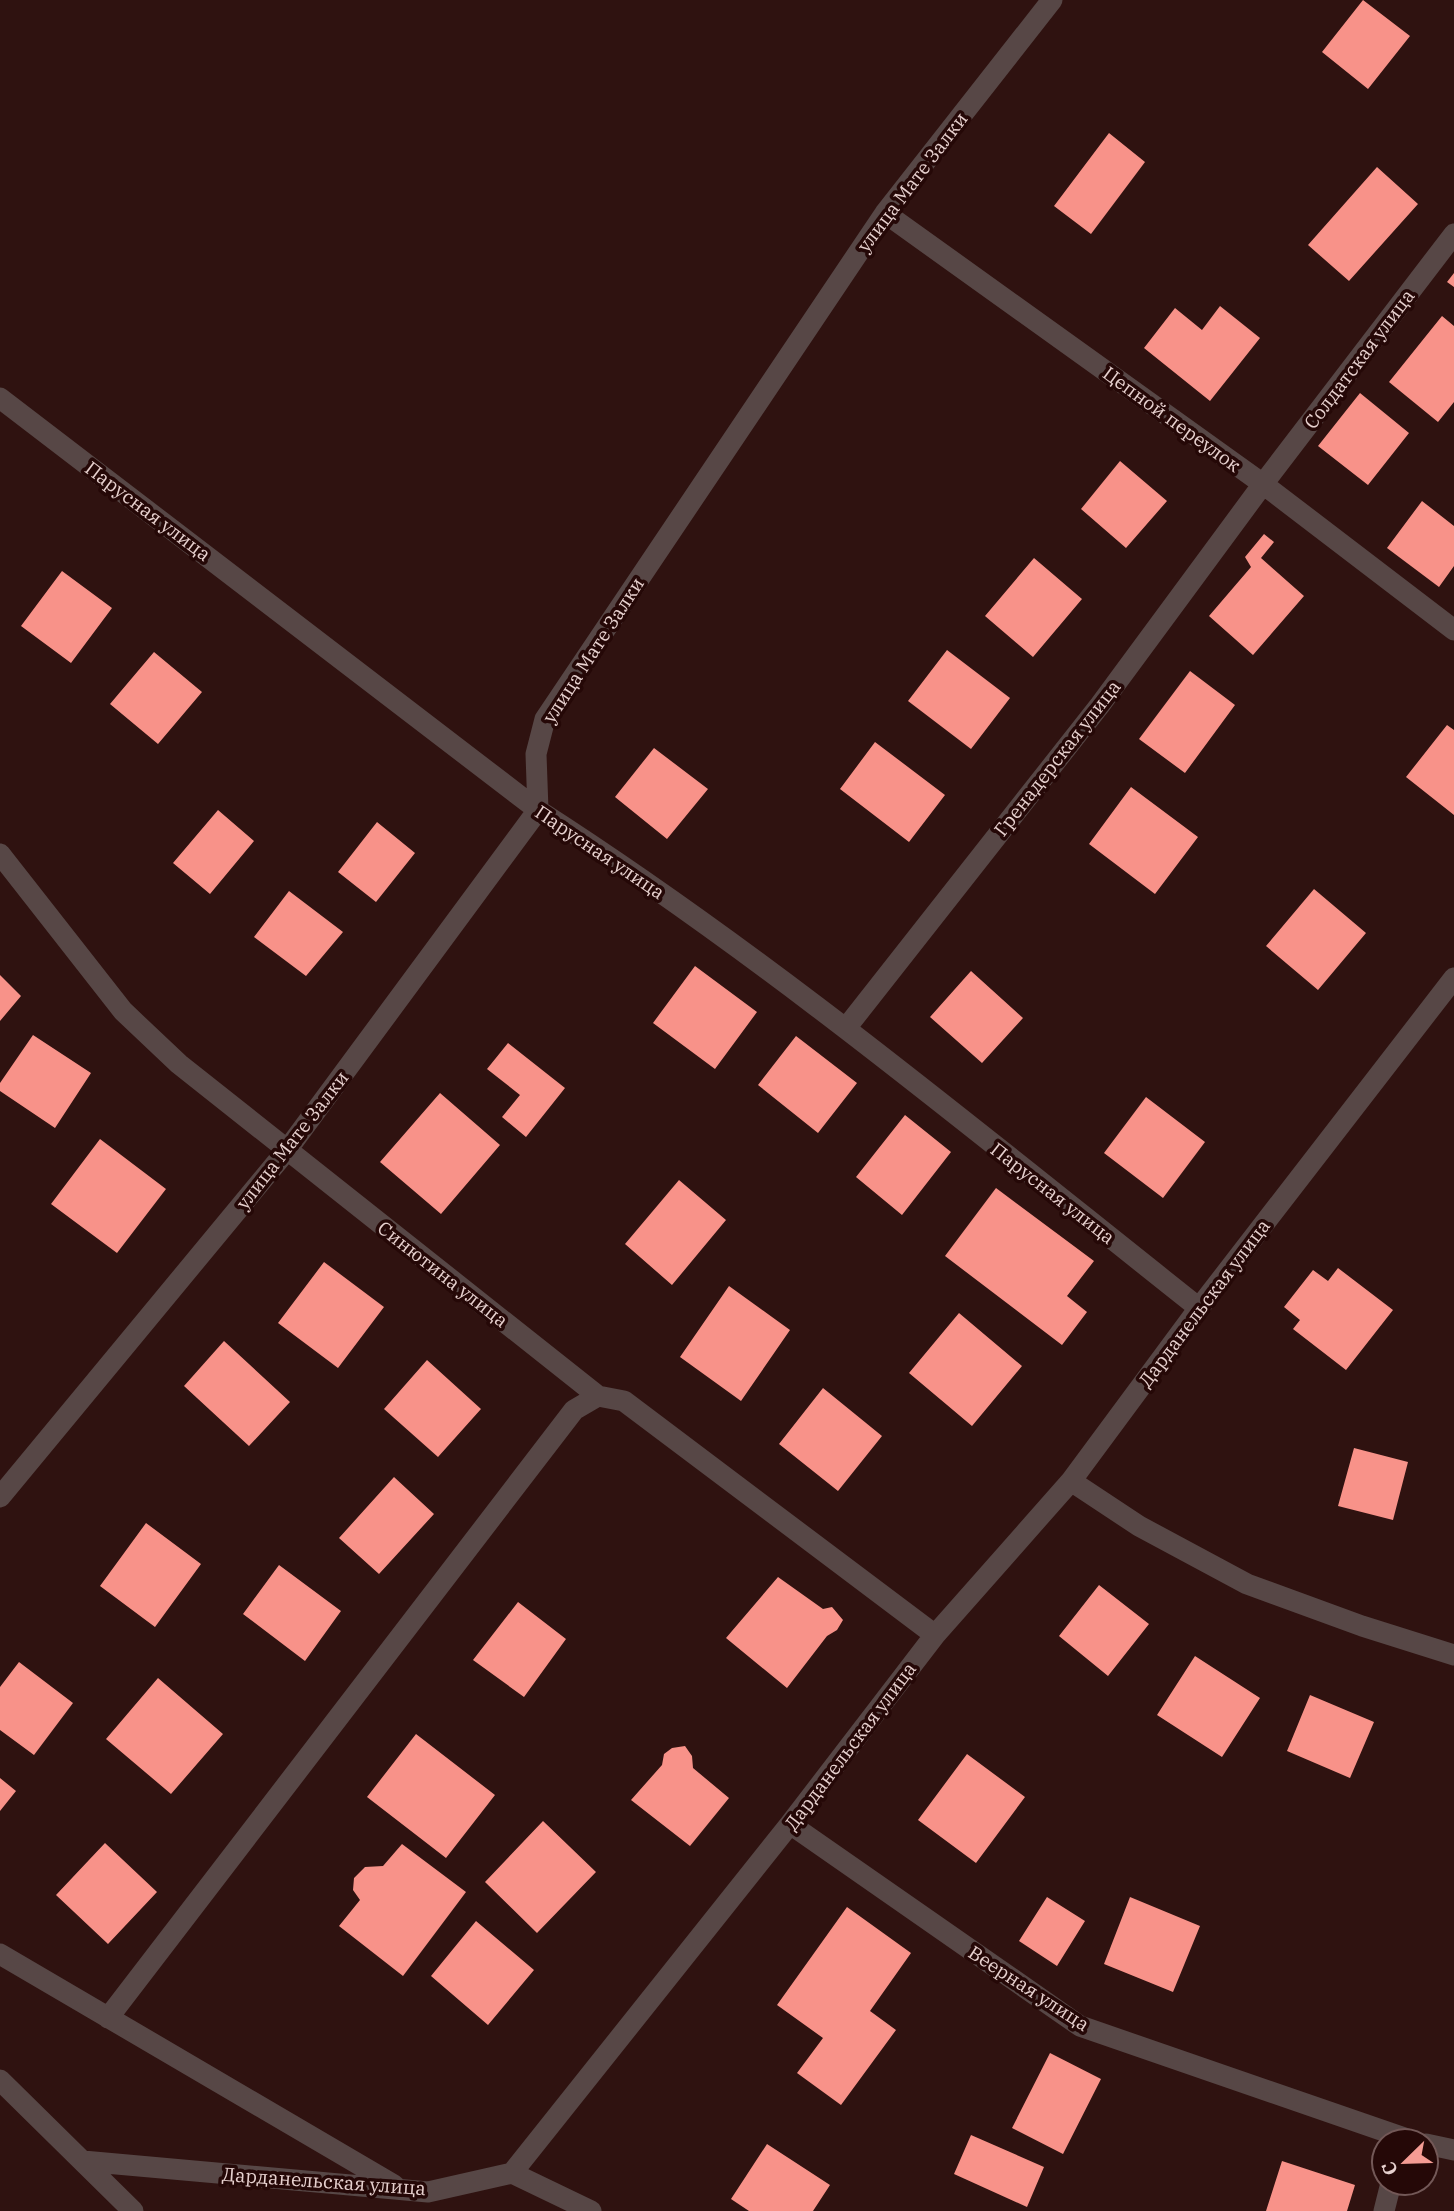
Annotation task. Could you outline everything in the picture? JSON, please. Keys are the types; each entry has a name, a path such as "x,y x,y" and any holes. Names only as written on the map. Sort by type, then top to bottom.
{"street":[{"name":"улица Мате Залки","path":"0,1497 287,1150 538,810 536,754 545,719 885,213 1052,0"},
{"name":"Цепной переулок","path":"885,213 1263,484 1454,630"},
{"name":"Солдатская улица","path":"1263,484 1454,234"},
{"name":"Парусная улица","path":"0,398 538,810 615,860 846,1028 1199,1308"},
{"name":"Гренадерская улица","path":"846,1028 1100,705 1263,484"},
{"name":"Синютина улица","path":"0,854 123,1011 179,1064 598,1396 624,1401 935,1635"},
{"name":"Дарданельская улица","path":"83,2161 428,2192 512,2173 790,1824 935,1635 1071,1480 1199,1308 1454,978"},
{"path":"108,2018 574,1410 598,1396"},
{"path":"1071,1480 1139,1526 1247,1584 1362,1626 1454,1655"},
{"name":"Веерная улица","path":"790,1824 1080,2026 1370,2127"},
{"path":"0,1954 401,2190"},
{"path":"0,2080 133,2211"},
{"path":"512,2173 591,2211"}],"building":[{"path":"1363,0 1410,36 1368,89 1322,52"},
{"path":"1109,133 1145,162 1091,234 1054,206"},
{"path":"1377,167 1418,204 1349,281 1308,245"},
{"path":"1454,273 1454,287 1447,282"},
{"path":"1220,306 1260,338 1210,401 1144,348 1175,308 1202,330"},
{"path":"1442,316 1454,326 1454,402 1438,422 1389,382"},
{"path":"1360,393 1409,433 1368,485 1318,446"},
{"path":"1120,461 1167,501 1126,548 1081,509"},
{"path":"1422,501 1454,526 1454,566 1439,587 1387,548"},
{"path":"1264,534 1274,542 1261,558 1304,596 1253,655 1209,616 1251,567 1245,557"},
{"path":"1034,558 1082,599 1033,657 985,616"},
{"path":"62,571 112,608 71,663 21,626"},
{"path":"947,650 1010,698 971,749 908,701"},
{"path":"154,652 202,692 158,744 110,704"},
{"path":"1190,671 1235,705 1185,773 1139,739"},
{"path":"1447,725 1454,730 1454,815 1406,777"},
{"path":"875,742 945,795 909,842 840,789"},
{"path":"654,748 708,789 667,839 615,797"},
{"path":"1131,787 1198,837 1155,894 1089,844"},
{"path":"218,810 254,841 210,894 173,863"},
{"path":"377,822 415,853 376,902 338,872"},
{"path":"1314,889 1366,933 1318,990 1266,946"},
{"path":"289,891 343,932 306,976 254,937"},
{"path":"695,966 757,1012 715,1069 653,1023"},
{"path":"971,971 1023,1018 982,1063 930,1017"},
{"path":"0,975 21,996 0,1021"},
{"path":"33,1035 91,1073 55,1128 0,1091 0,1083"},
{"path":"796,1036 857,1083 818,1133 758,1085"},
{"path":"508,1043 565,1088 526,1137 502,1117 520,1095 487,1069"},
{"path":"440,1093 500,1145 441,1214 380,1162"},
{"path":"1146,1097 1205,1142 1163,1198 1104,1153"},
{"path":"905,1115 951,1152 902,1215 856,1177"},
{"path":"100,1139 166,1189 117,1253 51,1204"},
{"path":"679,1180 726,1220 672,1285 625,1244"},
{"path":"996,1188 1094,1261 1067,1296 1087,1312 1062,1345 945,1256"},
{"path":"324,1262 384,1307 338,1368 278,1323"},
{"path":"1338,1268 1393,1310 1346,1370 1293,1329 1300,1320 1284,1307 1313,1270 1328,1281"},
{"path":"729,1286 790,1330 741,1401 680,1357"},
{"path":"959,1313 1022,1366 972,1426 909,1373"},
{"path":"224,1341 290,1402 249,1446 184,1386"},
{"path":"427,1360 481,1409 438,1457 384,1409"},
{"path":"823,1388 882,1436 838,1491 779,1444"},
{"path":"1354,1448 1408,1462 1393,1520 1338,1506"},
{"path":"394,1477 434,1514 379,1574 339,1538"},
{"path":"146,1523 201,1564 155,1627 100,1586"},
{"path":"279,1565 341,1611 305,1661 243,1614"},
{"path":"778,1577 823,1609 832,1607 843,1620 837,1630 827,1636 787,1688 726,1638"},
{"path":"1099,1585 1149,1624 1108,1676 1059,1636"},
{"path":"518,1602 566,1639 524,1697 473,1660"},
{"path":"1195,1656 1260,1698 1222,1757 1157,1715"},
{"path":"19,1662 73,1703 34,1755 0,1730 0,1687"},
{"path":"158,1678 223,1734 171,1794 106,1739"},
{"path":"1310,1695 1374,1722 1350,1778 1287,1751"},
{"path":"416,1734 495,1795 446,1858 367,1797"},
{"path":"685,1746 692,1756 693,1768 729,1798 690,1846 631,1800 662,1765 664,1754 672,1748"},
{"path":"967,1754 1025,1797 976,1863 918,1820"},
{"path":"0,1778 16,1791 0,1811"},
{"path":"543,1821 596,1872 537,1933 485,1882"},
{"path":"105,1843 157,1892 108,1944 56,1895"},
{"path":"402,1844 466,1892 403,1976 339,1926 360,1900 353,1890 354,1878 365,1867 383,1866"},
{"path":"1047,1897 1085,1921 1057,1966 1019,1941"},
{"path":"1130,1897 1200,1926 1173,1992 1104,1964"},
{"path":"847,1907 911,1953 870,2011 896,2030 841,2105 797,2073 823,2038 777,2005"},
{"path":"476,1921 534,1970 488,2025 431,1976"},
{"path":"1050,2053 1101,2079 1063,2154 1012,2128"},
{"path":"971,2135 1044,2167 1027,2207 954,2174"},
{"path":"767,2144 830,2185 813,2211 749,2211 731,2199"},
{"path":"1282,2161 1355,2185 1347,2211 1266,2211"}]}
